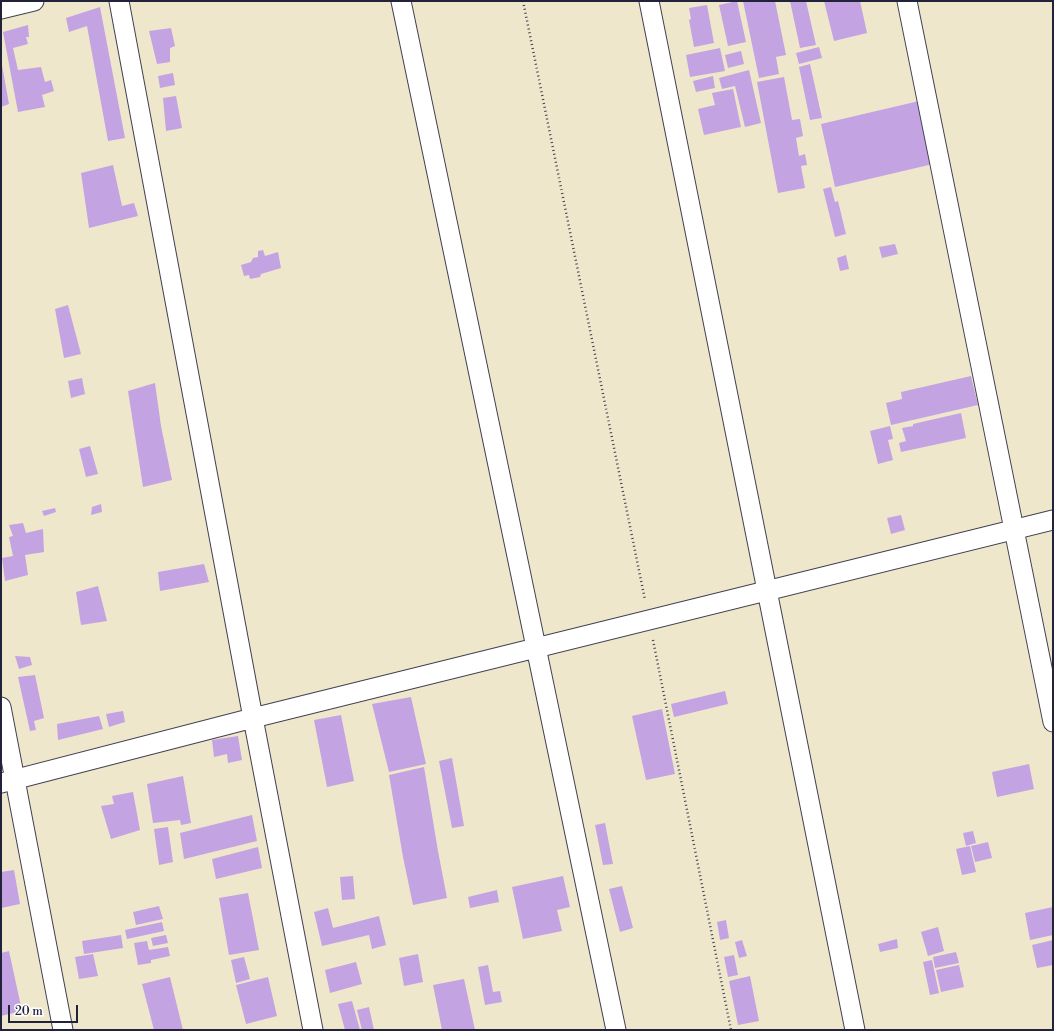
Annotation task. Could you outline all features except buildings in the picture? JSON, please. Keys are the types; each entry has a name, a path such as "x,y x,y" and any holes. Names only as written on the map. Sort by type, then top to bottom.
{"street":[{"path":"1,9 34,1"},
{"path":"119,1 313,1030"},
{"path":"400,1 616,1030"},
{"path":"649,1 855,1030"},
{"path":"907,1 1053,722"},
{"path":"8,781 253,718 1053,520"},
{"path":"1,707 8,781 63,1030"}],"path":[{"path":"523,1 650,620 731,1030"}]}
